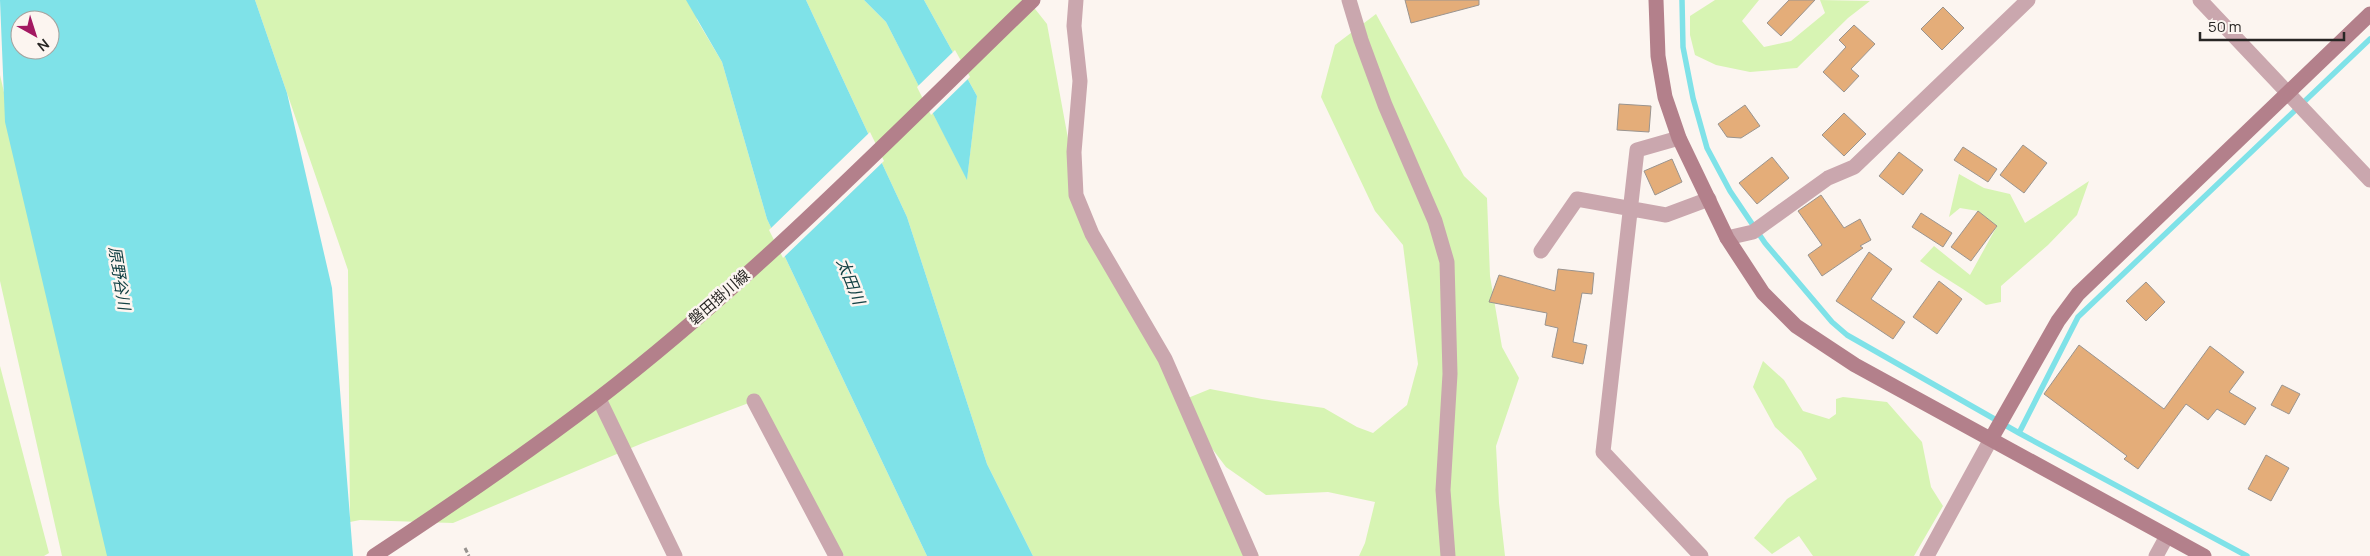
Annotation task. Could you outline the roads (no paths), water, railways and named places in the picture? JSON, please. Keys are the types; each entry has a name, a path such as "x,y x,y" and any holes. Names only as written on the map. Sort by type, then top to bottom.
{"street":[{"name":"磐田掛川線","path":"374,556 467,494 623,379 782,242 1033,0"},
{"path":"1076,0 1074,26 1080,81 1074,152 1076,195 1092,234 1165,359 1251,556"},
{"path":"1348,0 1385,105 1435,221 1447,262 1450,374 1443,490 1448,556"},
{"path":"1656,0 1658,56 1665,97 1679,138 1727,238 1764,292 1796,326 1855,365 2204,556"},
{"path":"1727,238 1753,232 1828,178 1854,167 2028,0"},
{"path":"2200,0 2370,180"},
{"path":"1927,556 2058,321 2078,294 2370,14"},
{"path":"1679,138 1637,150 1603,452 1701,556"},
{"path":"1541,251 1577,199 1666,215 1709,199"},
{"path":"599,398 675,556"},
{"path":"754,401 836,556"},
{"path":"2156,556 2167,536"}],"water":[{"name":"原野谷川","path":"0,0 255,0 287,93 332,288 353,556 107,556 5,122"},
{"name":"太田川","path":"686,0 806,0 907,217 987,464 1033,556 927,556 767,219 722,62"},
{"path":"864,0 924,0 977,96 967,180 886,22"}],"waterway":[{"path":"1682,0 1683,47 1693,98 1707,148 1730,191 1765,243 1832,322 1847,335 2019,433 2247,556"},
{"path":"2019,433 2078,317 2370,39"}]}
